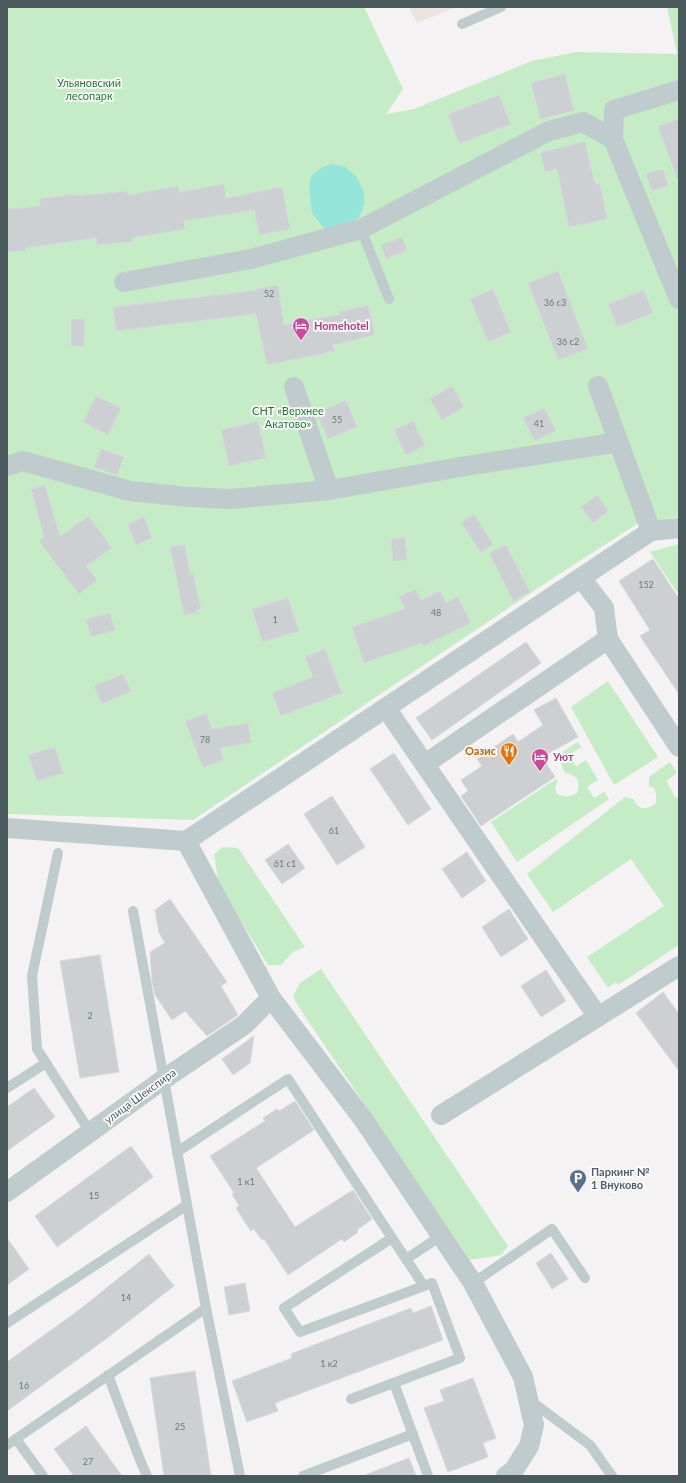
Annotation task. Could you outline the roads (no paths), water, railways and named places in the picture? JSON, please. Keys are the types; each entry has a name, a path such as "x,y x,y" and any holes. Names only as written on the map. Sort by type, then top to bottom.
{"street":[{"path":"679,90 614,110 613,139 679,298"},
{"path":"124,282 251,259 361,229 549,131 583,122 613,139"},
{"path":"598,386 651,531"},
{"path":"294,387 329,490"},
{"path":"7,466 23,461 130,491 188,498 231,499 329,490 460,467 619,442"},
{"path":"7,828 186,841 651,531 679,528"},
{"path":"581,578 604,608 608,639 679,747"},
{"path":"424,764 608,639"},
{"path":"386,708 598,1016"},
{"path":"186,841 271,998 363,1119 473,1283 524,1376 534,1426 529,1446 514,1470 506,1476"},
{"path":"441,1115 679,966"},
{"name":"улица Шекспира","path":"7,1192 164,1079 244,1025 271,998"}],"lane":[{"path":"462,24 501,7"},
{"path":"361,229 389,299"},
{"path":"58,853 32,976 37,1049 90,1132"},
{"path":"133,911 206,1308 240,1476"},
{"path":"7,1088 46,1063"},
{"path":"177,1152 288,1079 424,1286"},
{"path":"7,1323 187,1205"},
{"path":"473,1283 552,1229 585,1278"},
{"path":"406,1259 441,1236"},
{"path":"351,1399 460,1358 432,1283 300,1332 284,1308 392,1238"},
{"path":"7,1445 206,1308"},
{"path":"108,1375 147,1476"},
{"path":"394,1383 428,1476"},
{"path":"529,1400 590,1445 612,1476"},
{"path":"303,1476 413,1434"},
{"path":"16,1439 43,1476"}],"water":[{"path":"332,164 344,166 357,177 364,192 364,205 359,217 344,228 325,230 312,213 309,188 311,176 321,168"}],"place":[{"name":"Homehotel","path":"301,341"},
{"name":"Оазис","path":"509,766"},
{"name":"Уют","path":"540,772"},
{"name":"Паркинг № 1 Внуково","path":"578,1193"}],"park label":[{"name":"Ульяновский лесопарк","path":"89,89"},
{"name":"СНТ «Верхнее Акатово»","path":"288,417"}]}
